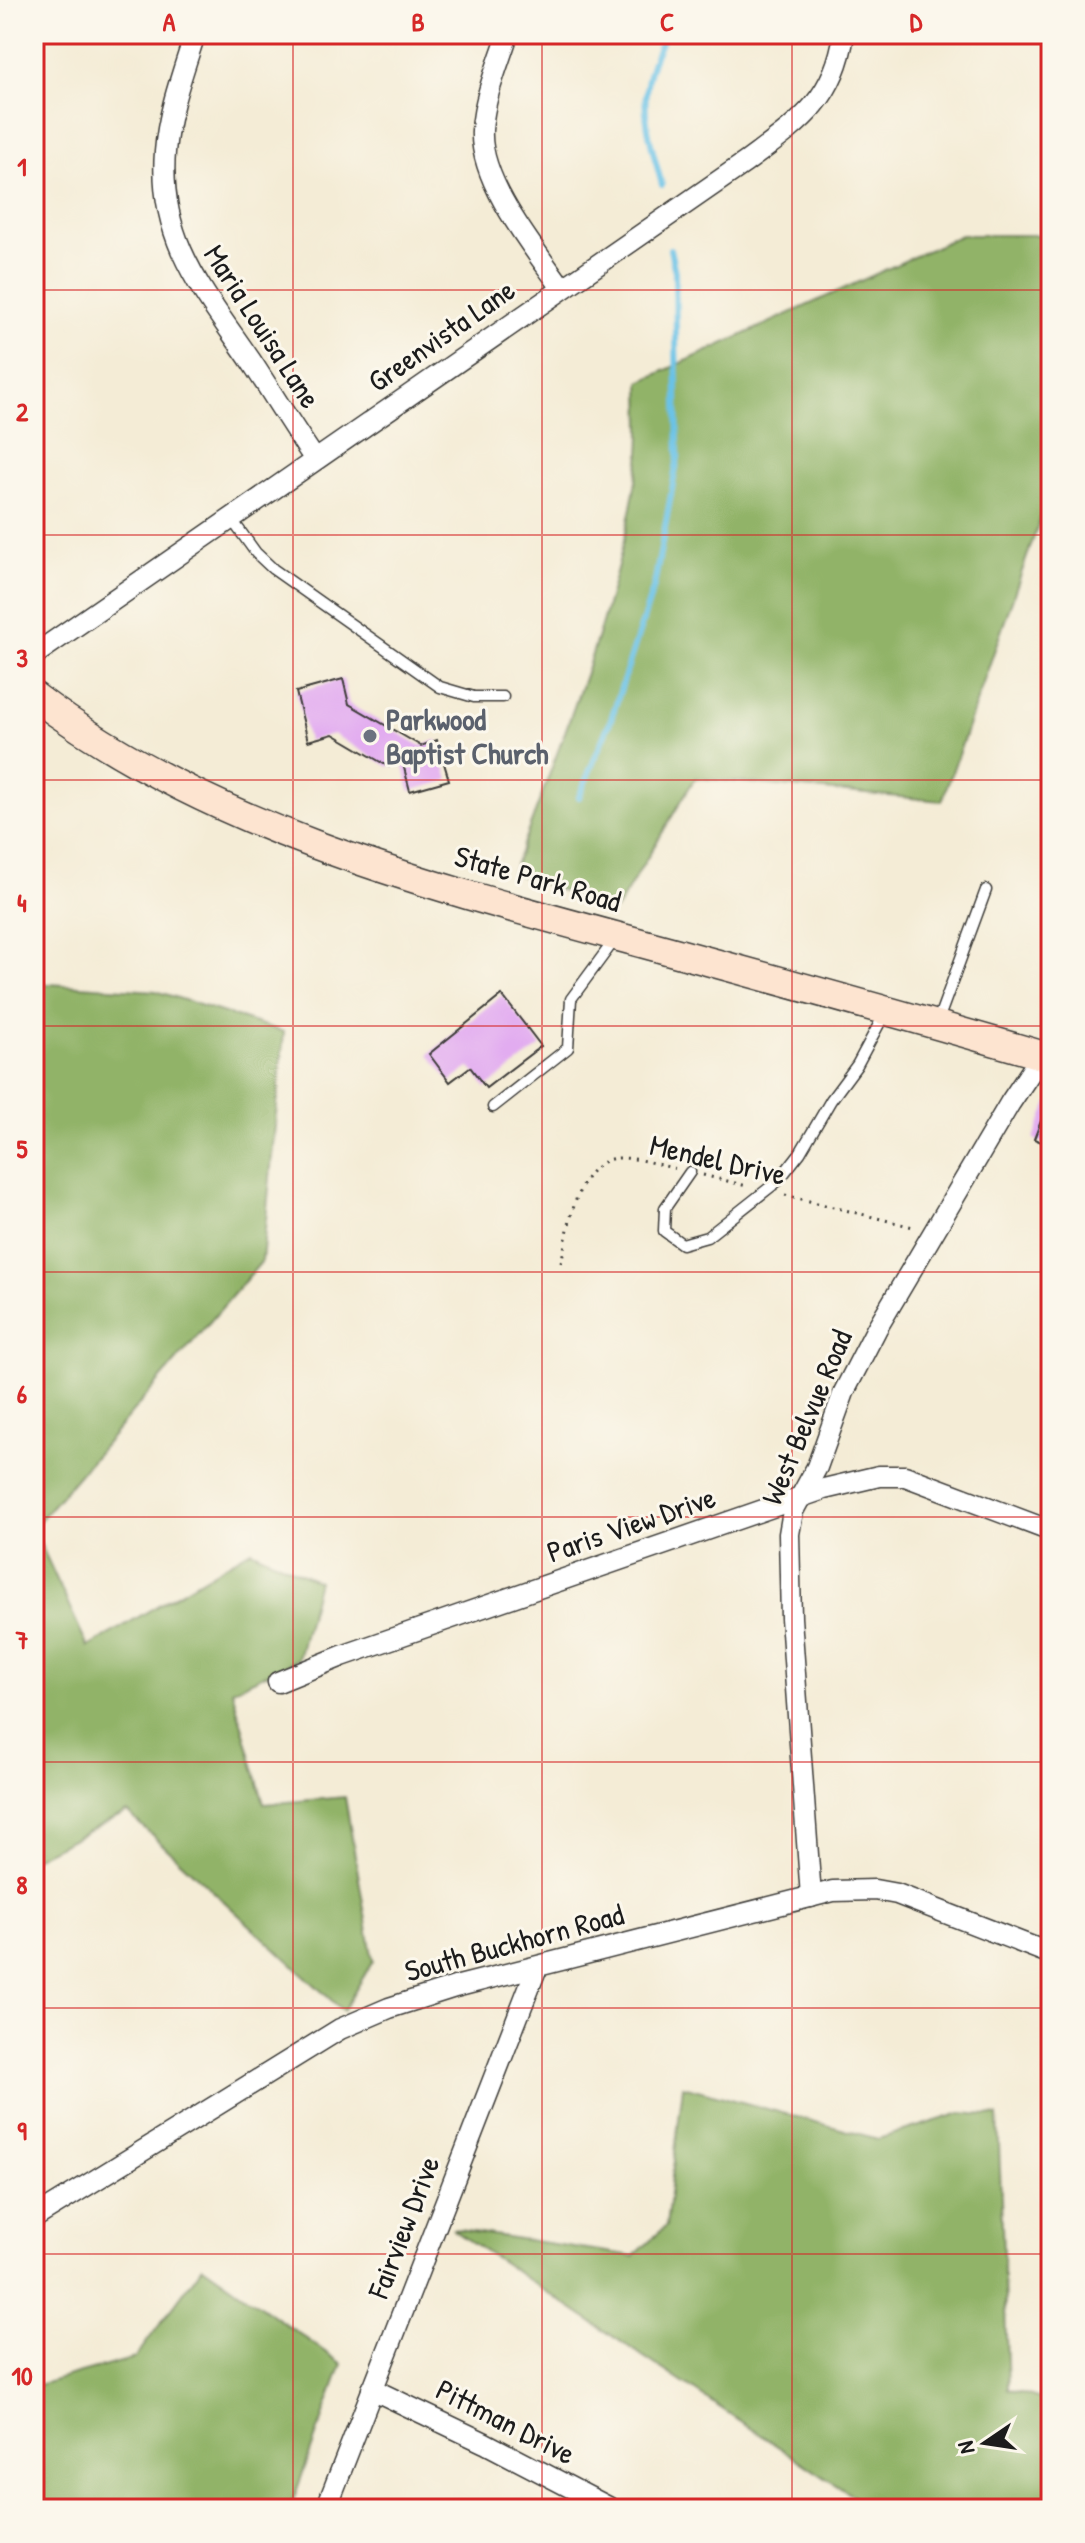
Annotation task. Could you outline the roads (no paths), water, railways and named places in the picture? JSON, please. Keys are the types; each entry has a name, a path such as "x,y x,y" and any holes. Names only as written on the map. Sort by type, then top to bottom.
{"main road":[{"name":"State Park Road","path":"34,696 153,773 220,807 294,837 496,906 617,936 1047,1057"}],"street":[{"name":"Maria Louisa Lane","path":"195,34 174,102 165,150 165,188 174,236 196,282 314,458"},
{"path":"508,34 484,112 485,160 494,184 562,288"},
{"name":"Greenvista Lane","path":"34,655 802,121 830,83 844,34"},
{"name":"West Belvue Road","path":"811,1897 791,1618 789,1534 798,1498 817,1467 844,1392 932,1234 1047,1057"},
{"name":"Paris View Drive","path":"278,1682 342,1656 798,1498 879,1476 905,1476 1051,1531"},
{"name":"South Buckhorn Road","path":"34,2218 340,2029 416,2000 537,1967 811,1897 856,1889 897,1894 1051,1954"},
{"name":"Fairview Drive","path":"326,2509 537,1967"},
{"name":"Pittman Drive","path":"372,2389 612,2509"}],"lane":[{"path":"230,517 256,553 273,569 440,687 474,697 503,697"},
{"path":"936,1025 986,890"},
{"path":"493,1107 568,1048 571,999 617,936"},
{"path":"690,1172 662,1214 664,1231 682,1244 707,1237 766,1191 800,1153 831,1100 857,1065 886,1011"}],"waterway":[{"path":"662,185 651,144 646,91 649,73 666,34"},
{"path":"579,797 611,719 654,586 678,457 675,272 670,249"}],"place":[{"name":"Parkwood Baptist Church","path":"370,736"}]}
